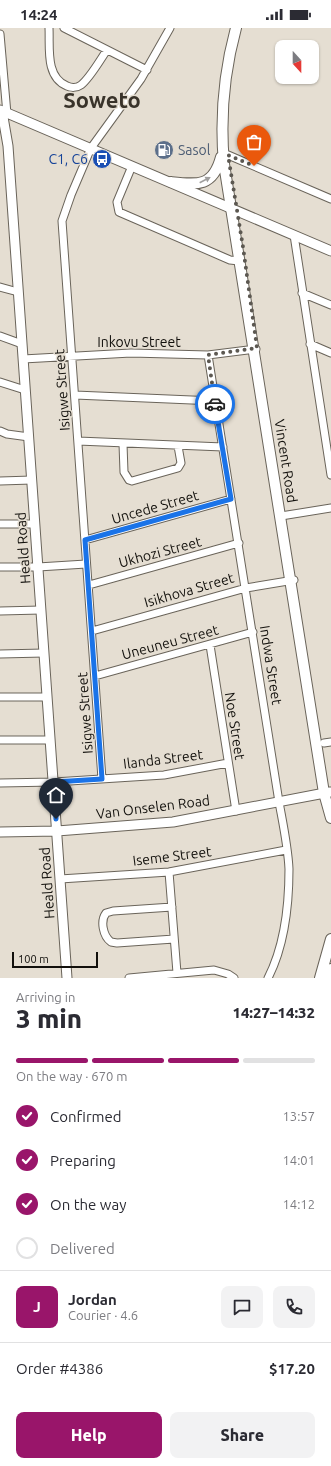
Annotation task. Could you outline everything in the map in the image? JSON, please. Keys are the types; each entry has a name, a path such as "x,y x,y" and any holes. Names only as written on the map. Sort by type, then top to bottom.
{"main road":[{"name":"Vincent Road","path":"236,28 228,65 223,107 222,126 225,153 292,580 329,793"},
{"path":"171,182 197,184 206,181 217,170 225,153"},
{"name":"Vincent Road","path":"234,210 239,261 255,349"},
{"name":"Vincent Road","path":"292,580 311,686 327,743 331,818"},
{"path":"320,978 331,939"},
{"path":"328,978 331,969"}],"street":[{"path":"49,28 54,76 68,87 74,88 81,85 107,50"},
{"path":"64,28 147,70"},
{"name":"Isigwe Street","path":"102,779 62,221 90,148 147,70 167,29"},
{"name":"Heald Road","path":"0,34 2,115 8,146 50,740 58,831 67,978"},
{"path":"2,115 90,148 331,251"},
{"path":"225,153 331,199"},
{"path":"132,166 117,202 119,212 230,260 239,261"},
{"path":"294,235 331,475"},
{"path":"0,287 18,292"},
{"path":"302,294 331,305"},
{"path":"0,336 22,344"},
{"path":"310,344 331,353"},
{"name":"Inkovu Street","path":"23,359 131,353 208,355 255,349"},
{"name":"Indwa Street","path":"208,355 246,588 288,869 284,933 277,958 268,978"},
{"path":"0,382 25,390"},
{"path":"75,395 215,402"},
{"path":"322,420 331,419"},
{"path":"2,433 29,437"},
{"path":"78,441 178,446 223,446"},
{"path":"123,444 125,475 128,480 132,481 178,468 181,463 178,446"},
{"path":"0,480 32,480"},
{"name":"Uncede Street","path":"85,540 231,499"},
{"path":"282,516 331,508"},
{"path":"0,524 35,524"},
{"name":"Ukhozi Street","path":"89,585 239,544"},
{"path":"0,567 38,567 86,564"},
{"name":"Isikhova Street","path":"92,631 246,588 292,580"},
{"path":"0,611 41,610"},
{"name":"Uneuneu Street","path":"95,676 252,632"},
{"name":"Noe Street","path":"210,645 236,810"},
{"path":"0,654 44,653"},
{"path":"0,697 47,697"},
{"path":"0,740 50,740"},
{"name":"Ilanda Street","path":"0,783 54,782 164,774 228,763"},
{"name":"Van Onselen Road","path":"0,832 58,831 173,822 329,793"},
{"name":"Iseme Street","path":"60,879 169,872 286,850"},
{"path":"169,872 177,973"},
{"path":"172,907 112,911 106,913 103,920 104,932 111,942 117,943 174,939"},
{"path":"129,978 214,970 223,972 234,978"},
{"path":"217,978 223,972"}],"way so far":[{"path":"215,404 208,355 257,348 228,155 254,166"}],"place":[{"name":"Sasol","path":"164,150"},
{"name":"C1, C6","path":"102,159"}],"district":[{"name":"Soweto","path":"102,100"}],"route":[{"path":"56,819 54,782 102,779 85,540 231,499 215,404"}]}
